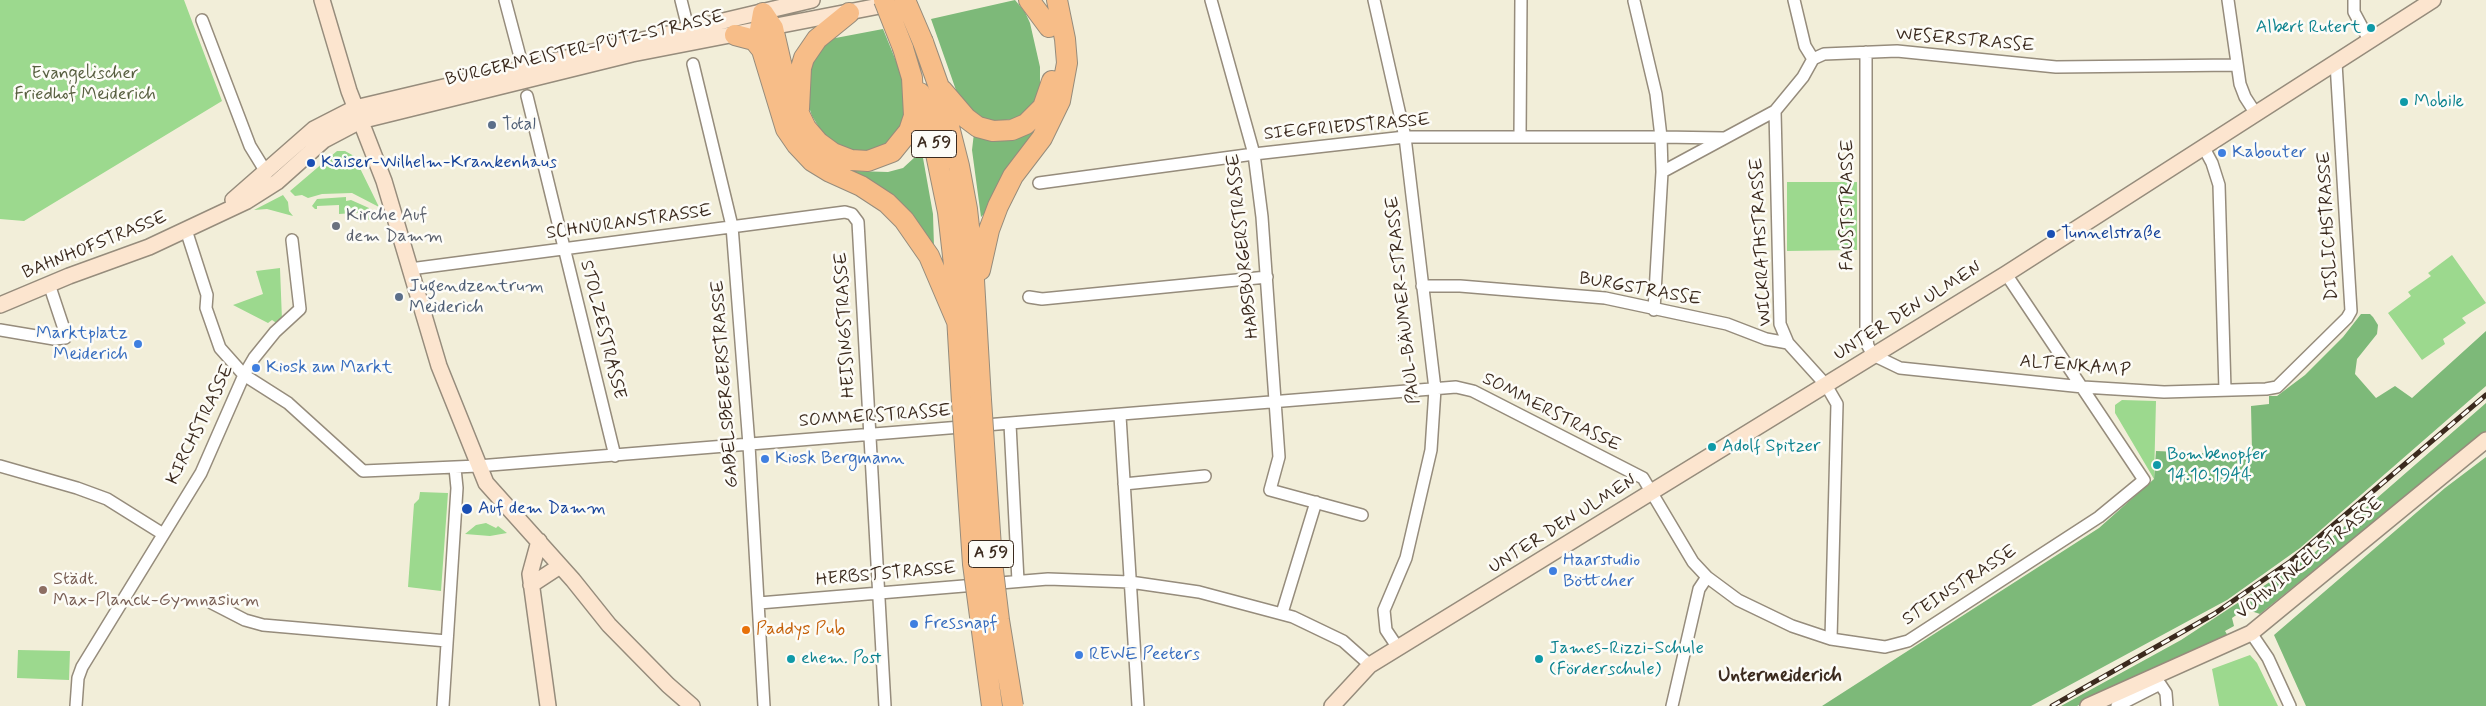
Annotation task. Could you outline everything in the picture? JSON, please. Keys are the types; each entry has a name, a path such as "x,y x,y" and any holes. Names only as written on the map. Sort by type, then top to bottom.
{"highway":[{"name":"A 59","path":"884,0 903,48 912,78 923,100 944,194 954,265 958,324 972,401 999,620 1013,706"},
{"name":"A 59","path":"906,0 939,87 959,166 967,209 975,294 972,401 973,564 992,706"},
{"path":"1029,0 1049,27"},
{"path":"939,87 966,118 978,127 1003,131 1012,130 1026,124 1043,107 1050,92 1054,60 1043,0"},
{"path":"975,294 989,230 998,206 1013,176 1042,138 1060,101 1067,63 1065,39 1057,0"},
{"path":"799,114 801,68 804,58 817,39 849,13"},
{"path":"735,35 754,40 765,30"},
{"path":"765,30 787,89 806,128 818,142 842,158 860,162 883,157 900,145 909,131 914,116 912,78"},
{"path":"765,30 786,129 797,146 812,161 830,172 861,186 887,203 904,220 929,256 958,324"}],"street":[{"path":"322,0 358,114 384,181 444,382 478,466 492,492 560,566 609,625 668,685 692,706"},
{"path":"505,0 523,68"},
{"path":"681,0 688,28"},
{"name":"BÜRGERMEISTER-PÜTZ-STRASSE","path":"765,30 812,0"},
{"name":"BÜRGERMEISTER-PÜTZ-STRASSE","path":"358,114 523,68 688,28 765,30 906,0"},
{"name":"HABSBURGERSTRASSE","path":"1211,0 1254,154 1267,278 1275,403"},
{"name":"PAUL-BÄUMER-STRASSE","path":"1374,0 1405,137 1435,389 1429,459 1406,558 1384,610 1386,630 1398,648"},
{"path":"1520,137 1521,0"},
{"path":"1634,0 1656,94 1661,137 1662,172 1654,310"},
{"path":"1662,172 1775,111 1803,76 1814,59 1805,46 1794,0"},
{"path":"2228,0 2236,65 2245,97 2256,114"},
{"path":"2354,0 2354,12 2369,40"},
{"name":"UNTER DEN ULMEN","path":"1398,648 2006,274 2433,0"},
{"path":"202,20 250,146 266,172"},
{"name":"BÜRGERMEISTER-PÜTZ-STRASSE","path":"358,114 605,60 735,35"},
{"name":"WESERSTRASSE","path":"1814,59 1824,54 1897,51 2056,67 2236,65"},
{"name":"FAUSTSTRASSE","path":"1866,52 1866,334 1868,346 1873,355"},
{"name":"DISLICHSTRASSE","path":"2277,387 2347,318 2350,311 2336,63"},
{"name":"GABELSBERGERSTRASSE","path":"693,64 732,226 749,445 764,706"},
{"name":"STOLZESTRASSE","path":"527,96 615,456"},
{"name":"WICKRATHSTRASSE","path":"1775,111 1780,324 1788,343 1826,385 1837,404 1831,638"},
{"name":"BAHNHOFSTRASSE","path":"204,221 238,196 314,129 358,114"},
{"name":"BAHNHOFSTRASSE","path":"0,306 49,284 149,246 247,201 277,182 324,140 358,114"},
{"name":"SIEGFRIEDSTRASSE","path":"1039,184 1254,154 1405,137 1661,137"},
{"path":"1661,137 1725,138"},
{"path":"2204,148 2212,163 2219,184 2225,390"},
{"name":"SCHNÜRANSTRASSE","path":"410,269 732,226 845,212 852,214"},
{"name":"HEISINGSTRASSE","path":"852,214 858,222 885,706"},
{"name":"SOMMERSTRASSE","path":"186,230 207,294 206,308 220,348 244,375 288,403 363,471 455,468 615,456 1456,388 1473,391 1643,478 1652,492"},
{"name":"KIRCHSTRASSE","path":"76,706 78,678 82,668 201,473 244,375 254,358 275,332 300,309 292,240"},
{"path":"2006,274 2082,387"},
{"path":"1029,297 1042,299 1267,278"},
{"path":"0,330 54,339 65,338 66,335 49,284"},
{"name":"BURGSTRASSE","path":"1422,286 1460,286 1606,298 1654,310 1727,324 1766,339 1788,343"},
{"name":"ALTENKAMP","path":"1873,355 1900,368 2082,387 2164,392 2266,389 2277,387"},
{"name":"STEINSTRASSE","path":"1652,492 1672,530 1693,562 1707,577 1738,600 1762,613 1831,638 1885,647 1908,641 2099,517 2144,480 2082,387"},
{"path":"1275,403 1279,456 1270,490 1362,515"},
{"path":"1120,416 1138,706"},
{"path":"1010,424 1018,581"},
{"name":"VOHWINKELSTRASSE","path":"2088,706 2251,633 2486,440"},
{"path":"0,466 107,499 163,534"},
{"path":"458,488 478,466"},
{"path":"443,706 458,488 455,468"},
{"path":"1124,484 1205,476"},
{"path":"1282,613 1316,502"},
{"path":"538,541 530,574 548,706"},
{"path":"531,585 560,566"},
{"path":"1672,706 1699,589 1707,577"},
{"name":"HERBSTSTRASSE","path":"759,603 1048,579 1130,582 1199,592 1282,613 1317,627 1343,641 1370,665"},
{"path":"212,602 244,620 263,625 447,641"},
{"path":"2251,633 2268,658 2290,706"},
{"path":"1332,706 1370,665 1398,648"},
{"path":"2117,706 2160,684 2166,694 2167,706"}],"green space":[{"name":"Evangelischer Friedhof Meiderich","path":"0,0 184,0 222,101 24,221 0,219"},
{"path":"1015,0 1025,12 1030,23 1040,67 1040,87 1035,102 1020,118 998,121 987,119 974,114 957,93 931,19"},
{"path":"883,29 907,88 910,103 900,139 866,156 829,141 820,129 812,116 807,101 806,69 825,40"},
{"path":"1046,117 981,217 972,150 974,133"},
{"path":"919,145 933,214 934,247 841,166 856,171 888,172 903,168 915,157"},
{"path":"337,151 345,151 354,156 379,207 352,193 322,194 308,198 302,195 295,196 290,191"},
{"path":"1787,182 1857,182 1857,250 1787,251"},
{"path":"283,195 288,202 289,211 293,216 267,209 254,210"},
{"path":"346,197 346,201 351,200 369,208 372,219 367,220 367,212 339,214 339,205 317,206 317,209 312,206 317,199"},
{"path":"2452,255 2486,303 2462,318 2466,323 2443,339 2445,344 2422,360 2388,313 2411,296 2408,292 2431,276 2428,273"},
{"path":"280,268 282,320 278,324 272,320 268,323 233,305 263,294 256,271"},
{"path":"2361,314 2370,314 2378,325 2377,334 2357,359 2355,374 2376,398 2395,386 2412,398 2486,331 2486,386 2300,548 2227,600 2031,706 1822,706 2099,528 2154,479 2156,451 2203,453 2252,451 2251,406 2269,404 2269,396 2277,396 2305,375 2343,337"},
{"path":"2122,400 2156,401 2154,479 2115,413 2115,405"},
{"path":"2486,403 2486,431 2260,614 2245,609 2232,618 2234,626 2225,631 2228,636 2077,706 2061,706 2181,640 2314,553"},
{"path":"2486,457 2486,706 2306,706 2274,635 2445,488"},
{"path":"420,492 448,493 441,591 408,587 414,504 419,499"},
{"path":"486,523 496,528 498,526 507,533 490,536 465,534 476,525"},
{"path":"18,650 70,651 69,680 17,678"},
{"path":"2250,655 2257,663 2278,706 2219,706 2212,669"}],"railway":[{"path":"2052,706 2214,614 2291,561 2486,395"}],"place":[{"name":"Albert Rutert","path":"2371,28"},
{"name":"Mobile","path":"2404,102"},
{"name":"Total","path":"492,125"},
{"name":"Kabouter","path":"2222,153"},
{"name":"Kaiser-Wilhelm-Krankenhaus","path":"311,163"},
{"name":"Kirche Auf dem Damm","path":"336,226"},
{"name":"Tunnelstraße","path":"2051,234"},
{"name":"Jugendzentrum Meiderich","path":"399,297"},
{"name":"Marktplatz Meiderich","path":"138,344"},
{"name":"Kiosk am Markt","path":"256,368"},
{"name":"Adolf Spitzer","path":"1712,447"},
{"name":"Kiosk Bergmann","path":"765,459"},
{"name":"Bombenopfer 14.10.1944","path":"2157,465"},
{"name":"Auf dem Damm","path":"467,509"},
{"name":"Haarstudio Böttcher","path":"1553,571"},
{"name":"Städt. Max-Planck-Gymnasium","path":"43,590"},
{"name":"Fressnapf","path":"914,624"},
{"name":"Paddys Pub","path":"746,630"},
{"name":"REWE Peeters","path":"1079,655"},
{"name":"ehem. Post","path":"791,659"},
{"name":"James-Rizzi-Schule (Förderschule)","path":"1539,659"}],"district":[{"name":"Untermeiderich","path":"1780,677"}]}
